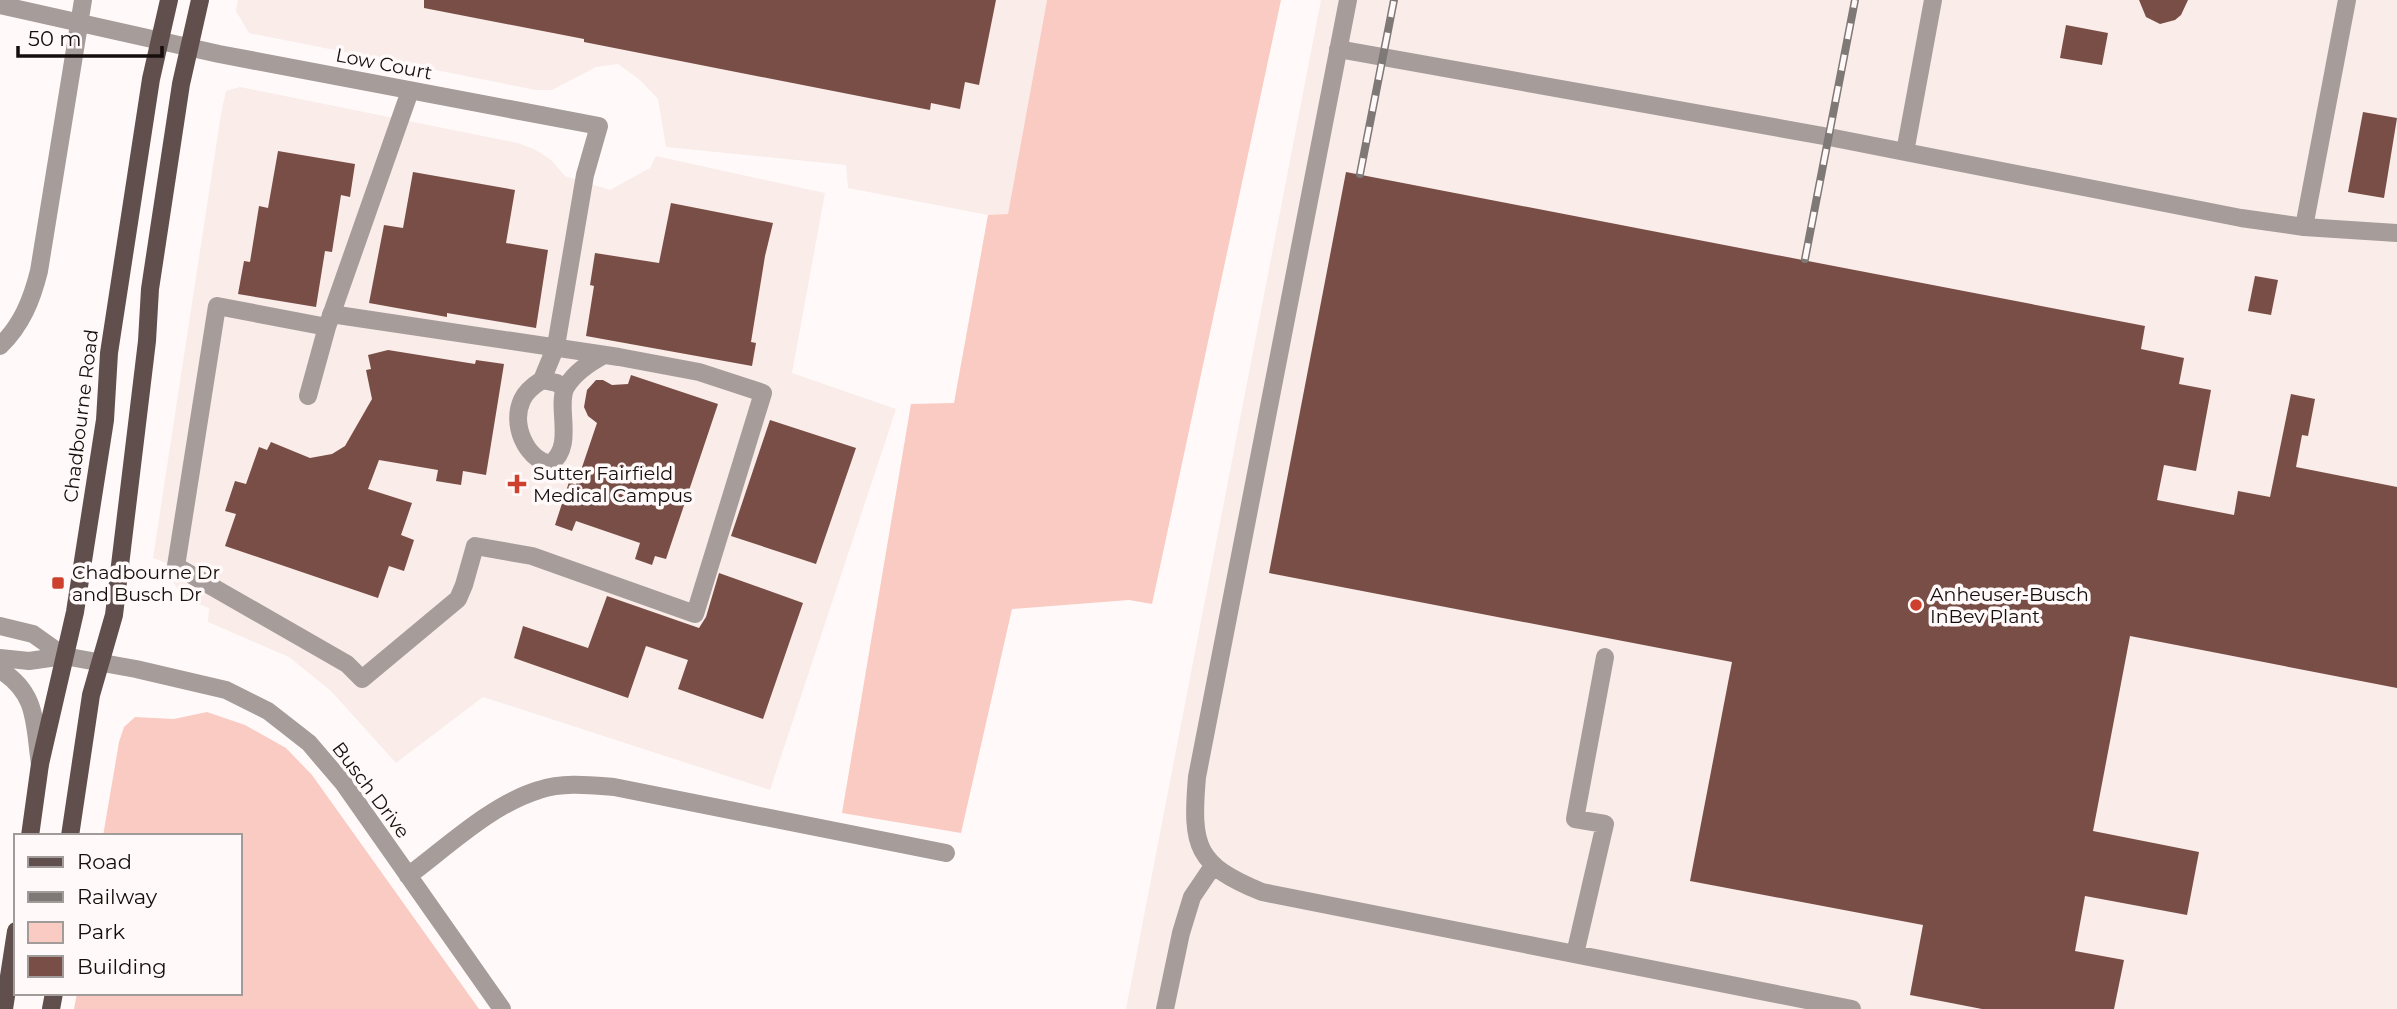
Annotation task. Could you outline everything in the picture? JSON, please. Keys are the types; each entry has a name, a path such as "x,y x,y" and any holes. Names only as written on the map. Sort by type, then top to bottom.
{"main road":[{"name":"Chadbourne Road","path":"30,834 40,764 79,590 105,420 109,353 151,79 169,0"},
{"path":"70,834 91,695 114,615 148,341 150,289 181,84 200,0"},
{"path":"4,1009 14,944"}],"street":[{"path":"0,346 31,302 39,271 83,0"},
{"path":"1348,0 1197,777 1194,819 1206,860 1233,880 1262,892 1852,1009"},
{"path":"1905,152 1933,0"},
{"path":"2304,226 2347,0"},
{"name":"Low Court","path":"0,5 190,47 599,126 585,175 555,346"},
{"path":"1338,49 1905,152 2241,218 2397,233"},
{"path":"308,396 329,321 410,91"},
{"path":"217,306 555,346 699,372 763,393 695,614 531,556 475,546 458,599 362,679 347,663 176,566 217,306"},
{"path":"555,346 542,380 526,393 520,411 526,447 540,462 550,464 557,459 563,445 564,389 583,367 604,355"},
{"path":"542,380 557,383 564,389"},
{"path":"0,626 33,634 64,656"},
{"path":"0,657 29,661 64,656"},
{"name":"Busch Drive","path":"64,656 185,679 226,690 268,711 309,743 344,784 502,1009"},
{"path":"1575,954 1605,824 1575,819 1605,657"},
{"path":"0,670 17,681 30,700 40,764"},
{"path":"408,876 505,804 540,789 576,784 614,787 946,853"},
{"path":"1165,1009 1181,933 1192,897 1213,866"}],"shaded area":[{"path":"238,0 1047,0 1008,215 988,215 848,188 846,165 666,147 658,99 640,80 618,64 596,67 552,90 536,90 249,33 236,11"},
{"path":"1321,0 2397,0 2397,1009 1126,1009"},
{"name":"Sutter Fairfield Medical Campus","path":"240,87 518,143 551,160 565,176 610,190 650,168 656,156 825,193 792,373 896,409 770,790 483,697 396,763 331,691 289,657 208,622 209,608 180,593 169,575 166,563 153,558 221,114 226,91"}],"green space":[{"path":"1047,0 1281,0 1152,604 1129,600 1012,609 961,833 842,813 911,404 954,403 988,215 1008,214"},
{"path":"207,712 245,725 286,748 312,775 479,1009 74,1009 77,995 242,995 242,834 103,834 124,727 135,717 174,719"}],"building":[{"path":"424,0 996,0 979,85 965,82 960,109 931,103 930,110 424,8"},
{"path":"2139,0 2188,0 2181,15 2175,20 2160,24 2146,17"},
{"path":"2066,25 2108,33 2102,65 2060,58"},
{"path":"2363,112 2397,118 2384,198 2348,192"},
{"path":"278,151 355,164 350,197 341,195 332,252 325,251 316,307 238,294 244,261 250,262 259,206 268,208"},
{"path":"413,172 515,190 506,243 548,250 536,328 447,313 447,317 369,303 384,225 403,228"},
{"name":"Anheuser-Busch InBev Plant","path":"1346,172 2145,326 2141,349 2184,358 2179,384 2211,390 2196,471 2164,465 2157,500 2234,515 2238,491 2270,497 2291,394 2315,399 2308,436 2302,435 2296,467 2397,487 2397,688 2130,636 2093,831 2199,852 2187,915 2085,896 2075,951 2124,960 2114,1009 1982,1009 1910,995 1923,925 1690,881 1732,662 1269,573"},
{"path":"671,203 773,223 751,342 756,343 752,366 586,336 594,286 590,285 595,253 659,263"},
{"path":"2255,276 2278,280 2271,315 2248,311"},
{"path":"388,350 475,364 476,360 504,364 486,475 463,471 461,485 436,481 438,470 379,460 368,489 412,503 401,535 414,540 404,571 389,566 378,598 225,546 236,514 225,511 235,481 246,484 259,447 267,450 271,442 310,458 332,454 345,446 372,399 366,370 371,369 368,355"},
{"path":"631,375 718,404 666,559 655,556 652,565 635,559 640,543 576,521 572,531 555,525 569,482 576,485 597,423 588,416 584,407 587,390 596,380 612,385 628,384"},
{"path":"770,420 856,448 816,564 731,536"},
{"path":"719,573 803,603 763,719 678,689 688,660 646,646 628,698 514,658 523,626 588,648 607,596 699,628 706,617"}],"railway":[{"path":"1360,174 1394,0"},
{"path":"1805,259 1855,0"}],"place":[{"name":"Sutter Fairfield Medical Campus","path":"517,484"},
{"name":"Chadbourne Dr and Busch Dr","path":"58,583"},
{"name":"Anheuser-Busch InBev Plant","path":"1916,605"}]}
